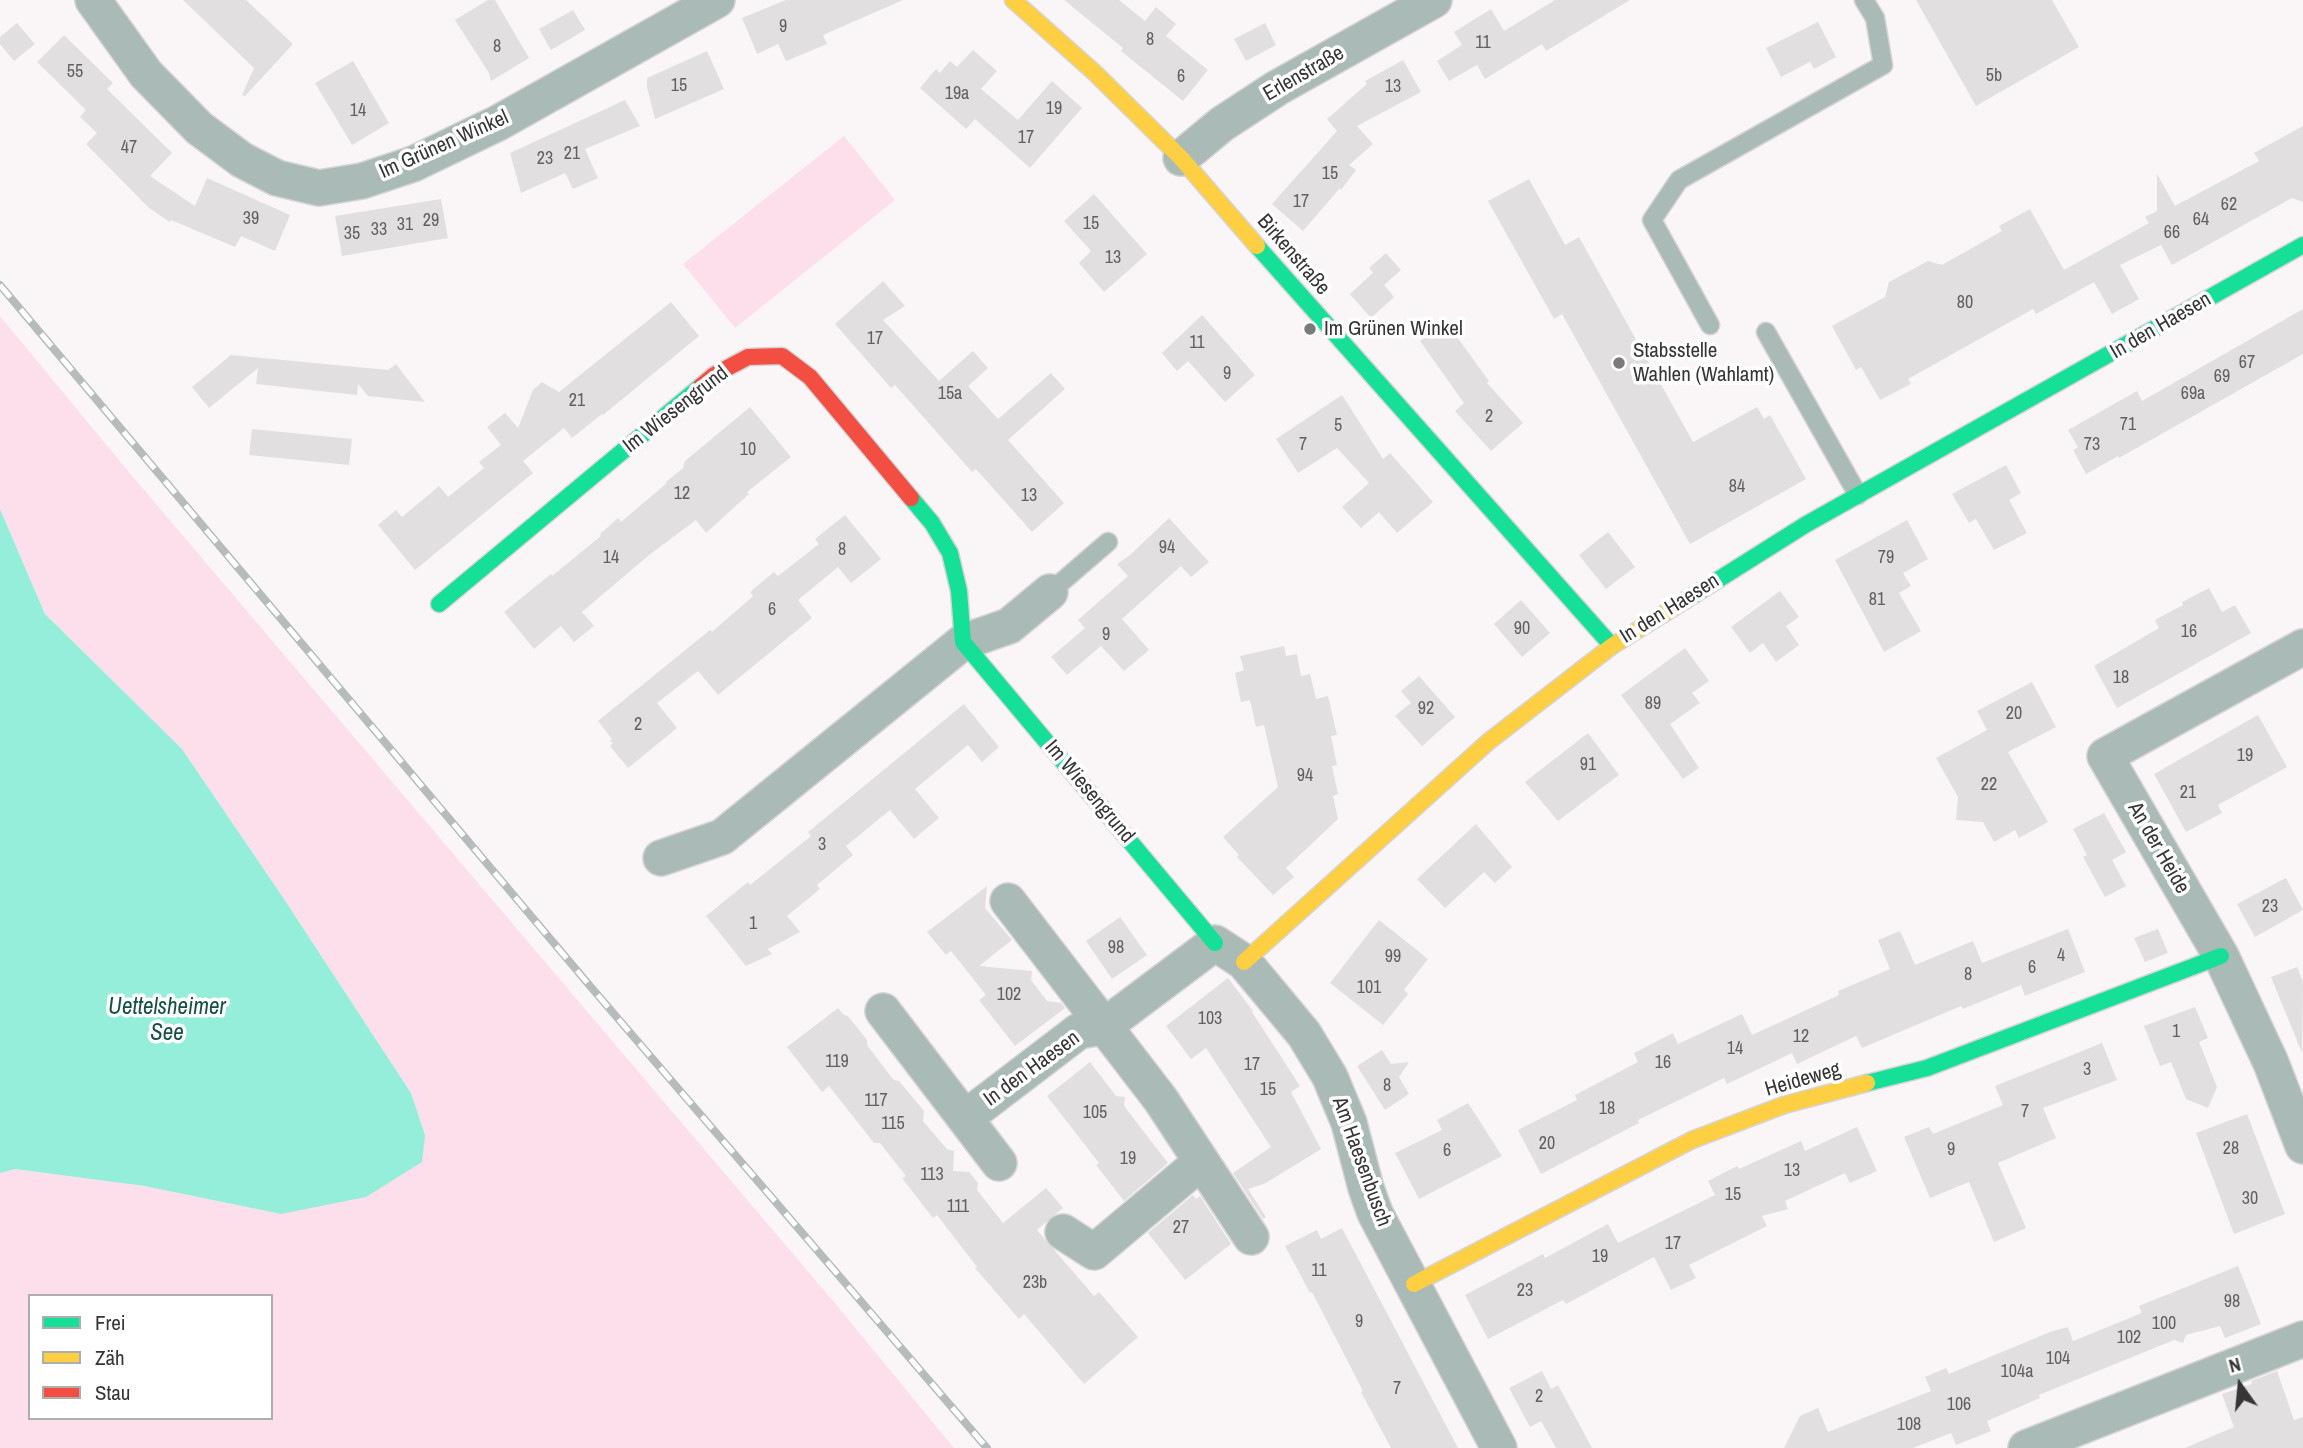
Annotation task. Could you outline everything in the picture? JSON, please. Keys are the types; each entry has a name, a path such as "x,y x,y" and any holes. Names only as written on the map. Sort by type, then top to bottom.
{"street":[{"name":"Im Grünen Winkel","path":"93,0 146,74 200,128 242,160 277,178 319,188 362,181 413,164 498,123 717,0"},
{"name":"Birkenstraße","path":"1013,0 1095,73 1181,158 1326,326 1612,646"},
{"name":"Erlenstraße","path":"1181,158 1222,124 1277,89 1434,0"},
{"name":"In den Haesen","path":"1244,962 1488,742 1612,646 1805,525 2303,245"},
{"name":"Im Wiesengrund","path":"439,604 715,375 748,357 782,355 810,377 932,523 950,553 959,591 963,642 1215,943"},
{"path":"661,858 722,837 963,642 1009,626 1049,592"},
{"name":"An der Heide","path":"2303,647 2105,756 2221,956 2271,1063 2303,1146"},
{"name":"In den Haesen","path":"1008,901 1161,1100 1201,1162"},
{"name":"In den Haesen","path":"965,1118 1079,1031 1103,1027 1215,943"},
{"path":"1215,943 1244,962"},
{"name":"Heideweg","path":"1414,1284 1692,1140 1784,1105 1927,1069 2221,956"},
{"name":"Am Haesenbusch","path":"1244,962 1304,1034 1330,1077 1349,1123 1375,1213 1499,1448"},
{"name":"In den Haesen","path":"883,1011 999,1163"},
{"path":"1063,1232 1094,1252 1201,1162 1251,1237"},
{"path":"2026,1448 2303,1339"}],"lane":[{"path":"1710,325 1652,220 1679,180 1883,65 1875,18 1864,0"},
{"path":"1766,332 1858,495"},
{"path":"1049,592 1108,542"}],"shaded area":[{"path":"844,136 895,200 735,328 683,264"},
{"path":"0,316 128,471 834,1302 954,1448 0,1448 0,1173 15,1169 144,1186 281,1214 425,1135 411,1093 182,749 45,614 0,509"}],"water":[{"name":"Uettelsheimer See","path":"0,509 45,614 182,749 411,1093 425,1135 422,1162 366,1197 281,1214 144,1186 15,1169 0,1173"}],"building":[{"path":"183,0 246,0 293,44 245,96 242,95 254,68"},
{"path":"488,0 495,0 529,58 491,81 489,73 455,20"},
{"path":"786,0 903,0 823,35 827,44 786,61 778,44 757,54 742,18"},
{"path":"1064,0 1119,0 1145,21 1156,7 1176,24 1166,36 1208,70 1183,101"},
{"path":"1555,0 1630,0 1546,51 1542,44 1485,79 1477,65 1449,81 1437,61 1462,45 1454,32 1491,9 1504,31"},
{"path":"1916,0 2052,0 2079,47 1976,106"},
{"path":"573,10 585,30 551,50 539,29"},
{"path":"1818,22 1836,57 1814,69 1810,62 1781,77 1766,48"},
{"path":"17,23 35,44 14,61 0,44 0,37"},
{"path":"1265,23 1276,45 1246,61 1234,39"},
{"path":"64,35 113,83 107,89 172,153 150,176 195,206 207,178 290,215 275,251 241,236 235,247 171,220 170,222 149,208 86,144 97,133 80,117 86,110 37,62"},
{"path":"973,50 997,71 981,89 1018,120 1052,81 1082,108 1030,168 975,119 966,129 920,88 936,69 940,73 950,61 957,67"},
{"path":"707,51 724,89 655,119 647,78"},
{"path":"1403,60 1421,92 1357,126 1373,144 1349,165 1356,170 1303,231 1272,204 1337,131 1327,119 1367,84 1365,81"},
{"path":"353,61 389,123 352,145 315,83"},
{"path":"625,100 640,126 585,149 598,178 573,189 565,173 521,193 510,153"},
{"path":"2303,126 2303,202 2292,198 2172,265 2161,245 2120,265 2139,299 2112,314 2094,282 2036,314 2033,309 1908,379 1911,384 1880,400 1861,367 1856,370 1832,326 1885,297 1889,282 1928,261 1942,265 2002,231 1999,226 2030,209 2064,270 2149,223 2145,217 2157,211 2157,174 2175,206 2259,161 2254,153"},
{"name":"Stabsstelle Wahlen (Wahlamt)","path":"1529,179 1565,245 1579,237 1693,442 1757,407 1764,419 1770,415 1806,479 1690,544 1562,314 1554,319 1488,201"},
{"path":"1094,194 1147,254 1104,292 1079,263 1091,251 1064,221"},
{"path":"441,199 448,238 342,256 335,216"},
{"path":"1386,253 1401,270 1384,285 1394,297 1371,318 1350,294 1373,273 1382,283 1369,268"},
{"path":"883,281 905,306 883,320 939,381 973,351 988,368 968,386 998,419 1051,373 1065,389 1008,440 1064,503 1032,532 976,469 972,472 895,385 891,388 835,324"},
{"path":"671,302 699,336 572,438 564,428 523,461 533,473 415,570 378,525 396,510 402,517 439,486 448,497 484,468 479,462 501,445 487,427 505,413 518,428 533,390 542,382 559,392"},
{"path":"2303,309 2303,354 2086,474 2073,450 2078,447 2068,430 2137,391 2142,401"},
{"path":"1202,315 1255,375 1225,402 1188,361 1177,371 1162,353"},
{"path":"1446,322 1489,381 1487,383 1523,423 1491,451 1455,411 1464,403 1420,341"},
{"path":"231,355 388,370 396,364 425,402 368,396 358,384 357,395 256,384 258,368 209,408 192,387"},
{"path":"1342,395 1383,459 1390,453 1433,502 1397,533 1379,512 1361,528 1342,507 1369,483 1337,448 1298,473 1276,439"},
{"path":"750,407 791,457 747,492 749,494 706,533 696,520 649,555 582,612 594,626 574,642 561,626 534,649 504,612 601,536 600,534 618,518 621,522 683,468 685,461"},
{"path":"252,429 352,439 349,465 249,455"},
{"path":"2006,465 2021,493 2009,500 2027,533 1994,550 1976,519 1969,523 1952,494"},
{"path":"845,515 881,559 851,583 838,567 798,600 812,618 718,695 698,671 657,703 677,728 628,768 610,746 612,739 598,721 710,630 712,632 753,596 750,592 774,572 778,576 819,544 815,539"},
{"path":"1169,518 1209,562 1191,577 1181,566 1122,619 1149,650 1124,671 1101,646 1067,675 1051,657 1085,628 1078,620 1128,576 1117,564"},
{"path":"1907,520 1928,559 1903,573 1911,586 1899,593 1921,631 1884,652 1835,560"},
{"path":"1608,532 1635,567 1606,589 1579,555"},
{"path":"2209,588 2222,612 2235,605 2251,633 2117,708 2094,666 2159,628 2155,620"},
{"path":"1780,591 1799,617 1786,626 1799,645 1776,662 1763,643 1750,653 1731,627"},
{"path":"1521,600 1550,633 1522,657 1494,624"},
{"path":"1284,646 1286,656 1297,654 1301,676 1310,674 1316,699 1328,696 1337,735 1331,736 1337,765 1332,766 1338,794 1333,796 1338,819 1286,868 1294,877 1273,895 1237,857 1239,855 1223,837 1278,787 1264,725 1256,727 1250,700 1241,702 1235,673 1244,670 1240,656"},
{"path":"1685,648 1709,681 1692,693 1700,703 1670,724 1699,768 1683,779 1621,695"},
{"path":"1419,676 1455,717 1422,746 1395,716 1411,703 1401,691"},
{"path":"2032,682 2056,727 2008,752 2048,822 2019,838 2015,830 1994,842 1983,822 1956,820 1958,797 1936,758 1987,730 1977,711"},
{"path":"964,704 999,747 982,762 968,745 915,789 939,818 914,839 890,810 846,846 853,855 817,885 820,889 787,916 800,932 768,949 772,954 746,966 706,916 811,836 808,832"},
{"path":"2258,715 2287,767 2218,805 2222,813 2186,832 2154,774"},
{"path":"1588,733 1619,775 1558,821 1525,782"},
{"path":"2104,813 2126,852 2112,860 2126,886 2105,897 2083,857 2087,855 2073,829"},
{"path":"1476,824 1512,867 1495,883 1484,872 1445,908 1417,879"},
{"path":"2286,878 2303,910 2255,937 2237,904"},
{"path":"987,886 985,908 1012,940 979,966 1032,971 1031,980 1047,1001 1061,1003 1065,1008 1015,1046 979,1000 986,995 951,951 946,955 927,932"},
{"path":"1120,917 1147,955 1112,979 1086,941"},
{"path":"1379,920 1428,959 1404,990 1408,994 1383,1025 1330,983"},
{"path":"2068,929 2085,972 2025,996 2021,985 1963,1009 1961,1006 1862,1048 1856,1036 1797,1064 1792,1053 1727,1084 1724,1078 1638,1120 1639,1123 1541,1174 1518,1130 1577,1100 1575,1095 1638,1062 1634,1053 1673,1033 1678,1044 1742,1014 1752,1035 1839,995 1838,991 1890,969 1878,940 1900,931 1915,965 1973,941 1982,963"},
{"path":"2158,929 2168,953 2145,962 2134,938"},
{"path":"2297,967 2303,982 2302,1053 2271,977"},
{"path":"1228,978 1253,1011 1300,1086 1291,1092 1321,1149 1264,1184 1248,1189 1266,1217 1263,1219 1233,1173 1271,1147 1206,1048 1191,1059 1166,1026"},
{"path":"2195,1007 2208,1038 2199,1042 2217,1087 2208,1108 2186,1099 2171,1062 2160,1066 2144,1026"},
{"path":"838,1008 867,1040 867,1045 894,1080 899,1081 924,1111 923,1121 947,1149 954,1151 953,1171 969,1172 978,1183 977,1190 1003,1223 1046,1188 1063,1208 1037,1230 1094,1296 1099,1292 1138,1337 1084,1384 1024,1314 1019,1319 975,1268 977,1267 937,1215 933,1218 902,1178 906,1176 880,1143 874,1143 829,1086 822,1092 787,1047"},
{"path":"2102,1043 2117,1080 2043,1108 2056,1138 1998,1163 2026,1228 1994,1242 1969,1182 1930,1198 1904,1137 1929,1127 1933,1134 2003,1105 1995,1086"},
{"path":"1382,1050 1391,1064 1409,1062 1399,1077 1409,1094 1385,1110 1357,1066"},
{"path":"1090,1062 1116,1096 1125,1097 1124,1106 1168,1163 1124,1201 1096,1165 1099,1163 1047,1096"},
{"path":"1468,1103 1502,1156 1419,1199 1395,1153 1442,1130 1437,1120"},
{"path":"2247,1114 2285,1214 2234,1234 2196,1133"},
{"path":"1857,1127 1877,1171 1850,1183 1845,1173 1785,1201 1788,1209 1762,1216 1767,1226 1689,1265 1696,1278 1671,1290 1654,1257 1566,1304 1563,1300 1488,1339 1465,1295 1543,1254 1545,1258 1608,1224 1618,1243 1715,1195 1708,1181 1737,1166 1739,1169 1801,1141 1805,1151"},
{"path":"1193,1195 1196,1199 1200,1196 1231,1244 1185,1280 1148,1233"},
{"path":"1342,1228 1458,1448 1391,1448 1312,1292 1310,1293 1285,1246 1317,1230 1321,1239"},
{"path":"2238,1266 2261,1324 2225,1338 2220,1326 2186,1335 2183,1343 2174,1340 2039,1395 2040,1398 1987,1421 1991,1431 1956,1445 1951,1433 1913,1448 1784,1448 1800,1416 1818,1408 1828,1432 1931,1391 1925,1377 1946,1368 1949,1374 2068,1327 2073,1341 2142,1313 2139,1306"},
{"path":"1542,1371 1551,1389 1558,1385 1592,1448 1556,1448 1541,1421 1530,1427 1509,1388"},
{"path":"2277,1371 2294,1420 2303,1417 2303,1448 2185,1448 2234,1427 2222,1394 2252,1384 2251,1381"}],"railway":[{"path":"0,285 590,986 987,1448"}],"traffic: fast":[{"path":"1686,600 1805,525 2303,245"},
{"path":"1257,246 1612,646"},
{"path":"439,604 701,386"},
{"path":"911,498 932,523 950,553 959,591 963,642 1215,943"},
{"path":"1867,1083 1927,1068 2221,956"}],"traffic: slow":[{"path":"1013,0 1095,73 1181,158 1257,246"},
{"path":"1244,962 1488,742 1612,646 1686,600"},
{"path":"1414,1284 1692,1140 1784,1105 1867,1083"}],"traffic: jam":[{"path":"701,386 714,375 748,357 782,356 810,377 911,498"}],"place":[{"name":"Im Grünen Winkel","path":"1310,329"},
{"name":"Stabsstelle Wahlen (Wahlamt)","path":"1619,363"}]}
